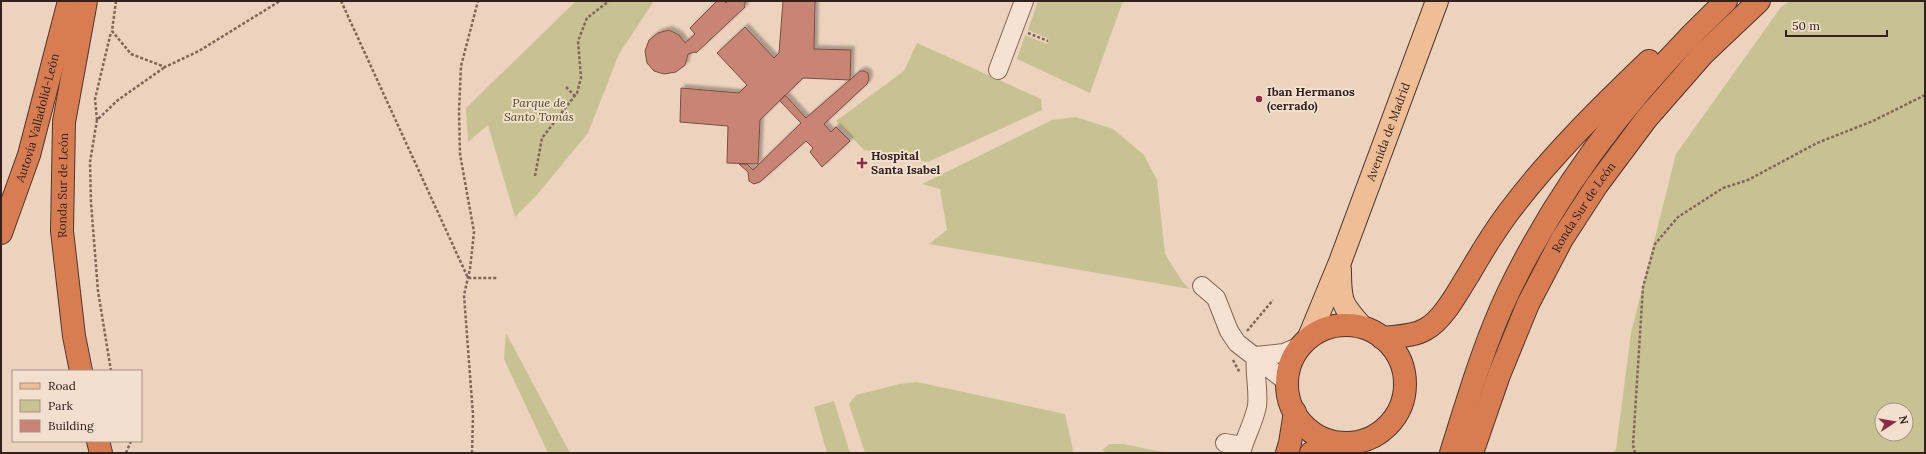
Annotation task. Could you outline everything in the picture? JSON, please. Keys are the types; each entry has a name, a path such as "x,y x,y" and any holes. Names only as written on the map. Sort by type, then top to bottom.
{"highway":[{"name":"Autovía Valladolid-León","path":"1,233 29,155 69,1"},
{"name":"Ronda Sur de León","path":"80,370 74,336 62,231 64,122 86,1"},
{"name":"Ronda Sur de León","path":"1451,453 1476,373 1508,294 1546,221 1577,173 1644,87 1725,1"},
{"path":"1382,338 1414,333 1426,329 1436,320 1451,303 1508,212 1544,170 1593,117 1689,24 1725,1"},
{"name":"Ronda Sur de León","path":"1472,453 1499,375 1528,304 1562,239 1597,185 1647,118 1703,54 1759,1"},
{"path":"1311,453 1346,446 1380,433 1393,420 1401,404 1404,386 1402,368 1394,351 1382,338 1362,327 1343,325 1325,328 1303,342 1292,358 1287,382 1289,397 1295,412 1303,424 1316,435 1346,446"},
{"path":"1484,453 1490,431 1499,375"},
{"path":"1287,453 1295,412"},
{"path":"98,442 101,453"}],"main road":[{"name":"Avenida de Madrid","path":"1303,342 1340,262 1437,1"},
{"name":"Avenida de Madrid","path":"1340,262 1340,292 1342,303 1362,327"}],"street":[{"path":"998,70 1024,1"},
{"path":"1202,286 1216,298 1229,331 1237,343 1256,356 1287,382"},
{"path":"1256,356 1284,353 1303,342"},
{"path":"1225,443 1242,449 1253,420 1256,406 1257,388 1254,372 1256,356"}],"path":[{"path":"111,370 98,291 91,203 90,162 97,120 95,99 112,31 116,1"},
{"path":"97,120 118,100 165,67 199,51 280,1"},
{"path":"341,1 468,278"},
{"path":"472,453 473,415 464,295 468,278 474,232 460,154 460,74 471,22 478,1"},
{"path":"535,176 542,138 575,96 581,78 578,41 587,18 609,1"},
{"path":"1014,28 1048,41"},
{"path":"112,31 131,54 165,67"},
{"path":"566,87 575,96"},
{"path":"1635,453 1633,445 1644,287 1656,244 1678,217 1723,188 1748,180 1817,143 1873,121 1925,95"},
{"path":"468,278 497,278"},
{"path":"1246,332 1273,300"},
{"path":"126,453 131,442"}],"green space":[{"name":"Parque de Santo Tomás","path":"576,1 654,1 619,54 588,133 536,196 515,217 488,125 468,142 466,108"},
{"path":"1038,1 1123,1 1090,93 1017,59 1025,35 1047,44 1049,39 1028,30"},
{"path":"1790,1 1925,1 1925,453 1613,453 1616,449 1631,333 1676,154 1781,7"},
{"path":"917,43 1041,99 1042,110 928,162 864,150 836,121 904,71"},
{"path":"1076,117 1113,129 1144,155 1157,180 1165,254 1182,281 1190,289 929,244 947,230 940,189 922,184 1052,120"},
{"path":"506,333 570,453 548,453 504,359"},
{"path":"917,382 1065,414 1073,450 1072,453 865,453 849,404 856,395 900,384"},
{"path":"834,401 850,453 827,453 814,407"},
{"path":"1110,444 1123,444 1168,453 1107,453 1102,450"}],"building":[{"path":"717,1 724,1 726,3 728,1 746,1 744,5 745,7 696,53 688,54 685,65 676,72 664,74 654,71 647,63 645,51 649,40 658,33 669,30 679,35 685,43 695,34 690,28"},
{"path":"783,1 815,1 814,49 851,50 850,80 803,78 760,120 758,164 727,163 728,126 680,122 681,88 739,93 747,85 717,53 745,27 774,58 779,53"},
{"path":"860,71 868,73 869,79 867,84 824,124 831,132 836,127 850,141 822,167 810,152 813,148 806,141 760,182 754,184 749,181 748,172 739,164 747,164 753,170 801,123 780,101 785,95 806,118"}],"place":[{"name":"Iban Hermanos (cerrado)","path":"1259,99"},
{"name":"Hospital Santa Isabel","path":"862,163"}]}
